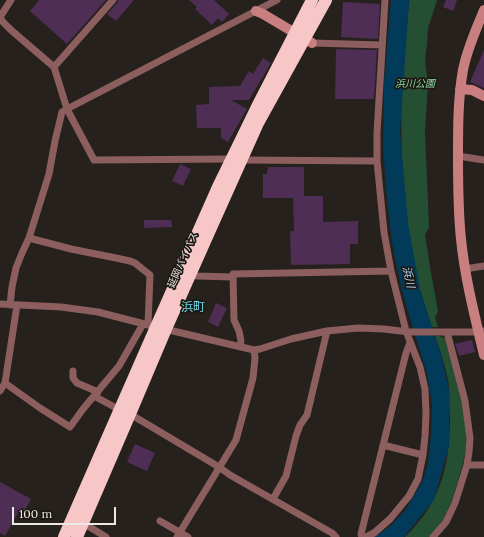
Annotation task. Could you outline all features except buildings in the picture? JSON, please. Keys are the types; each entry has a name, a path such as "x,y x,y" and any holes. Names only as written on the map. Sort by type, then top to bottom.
{"highway":[{"name":"延岡バイパス","path":"304,38 312,0"},
{"name":"延岡バイパス","path":"153,326 190,273 258,105 304,38 326,0"},
{"name":"延岡バイパス","path":"76,537 83,523 125,412 153,326 218,187 236,160"},
{"name":"延岡バイパス","path":"64,537 125,412"}],"street":[{"path":"11,0 0,17 11,30 54,67 67,108 94,160 377,161"},
{"path":"54,67 113,0"},
{"path":"0,391 5,383 13,305 12,287 16,268 29,238 49,174 54,141 62,112 67,108 277,0"},
{"path":"366,537 390,519 409,496 418,479 426,436 425,389 420,367 410,343 391,271 384,232 377,161 377,134 385,0"},
{"path":"484,10 468,51 463,70 460,89 458,125 458,183 461,240 470,296 481,332 484,355"},
{"path":"256,12 263,14 304,38 382,45"},
{"path":"460,89 472,90 484,96"},
{"path":"458,156 484,160"},
{"path":"5,383 70,427 83,409 153,326 150,275 135,263 29,238"},
{"path":"465,269 484,266"},
{"path":"240,347 241,341 239,330 234,320 233,274 391,271"},
{"path":"190,273 197,276 233,277"},
{"path":"0,304 61,307 98,312 254,350 291,339 327,331 358,328 407,332 481,332"},
{"path":"273,499 286,476 296,436 300,425 307,415 327,331"},
{"path":"434,537 446,522 455,502 467,465 470,438 466,401 447,332"},
{"path":"362,537 361,534 383,445 406,353 410,343"},
{"path":"178,535 236,440 253,378 255,358 254,350"},
{"path":"73,371 73,378 77,383 230,475 332,533 336,537"},
{"path":"383,445 423,455"},
{"path":"467,465 484,465"},
{"path":"160,521 178,535 188,537"},
{"path":"83,523 106,537"}],"green space":[{"name":"浜川公園","path":"410,0 437,0 428,28 425,61 428,83 425,133 429,227 425,235 438,311 435,318 438,327 432,327 420,290 409,236 404,188 401,99"},
{"path":"435,336 440,336 446,339 462,402 467,434 466,448 463,464 452,500 443,520 429,537 405,537 417,524 435,497 441,482 448,452 450,435 449,385 444,363"}],"water":[{"name":"浜川","path":"391,0 410,0 400,132 408,223 420,290 441,355 449,390 449,446 434,500 404,537 375,537 389,527 405,511 423,480 428,463 432,404 427,374 403,295 392,243 387,199 383,148 384,82"}],"district":[{"name":"浜町","path":"193,308"}]}
